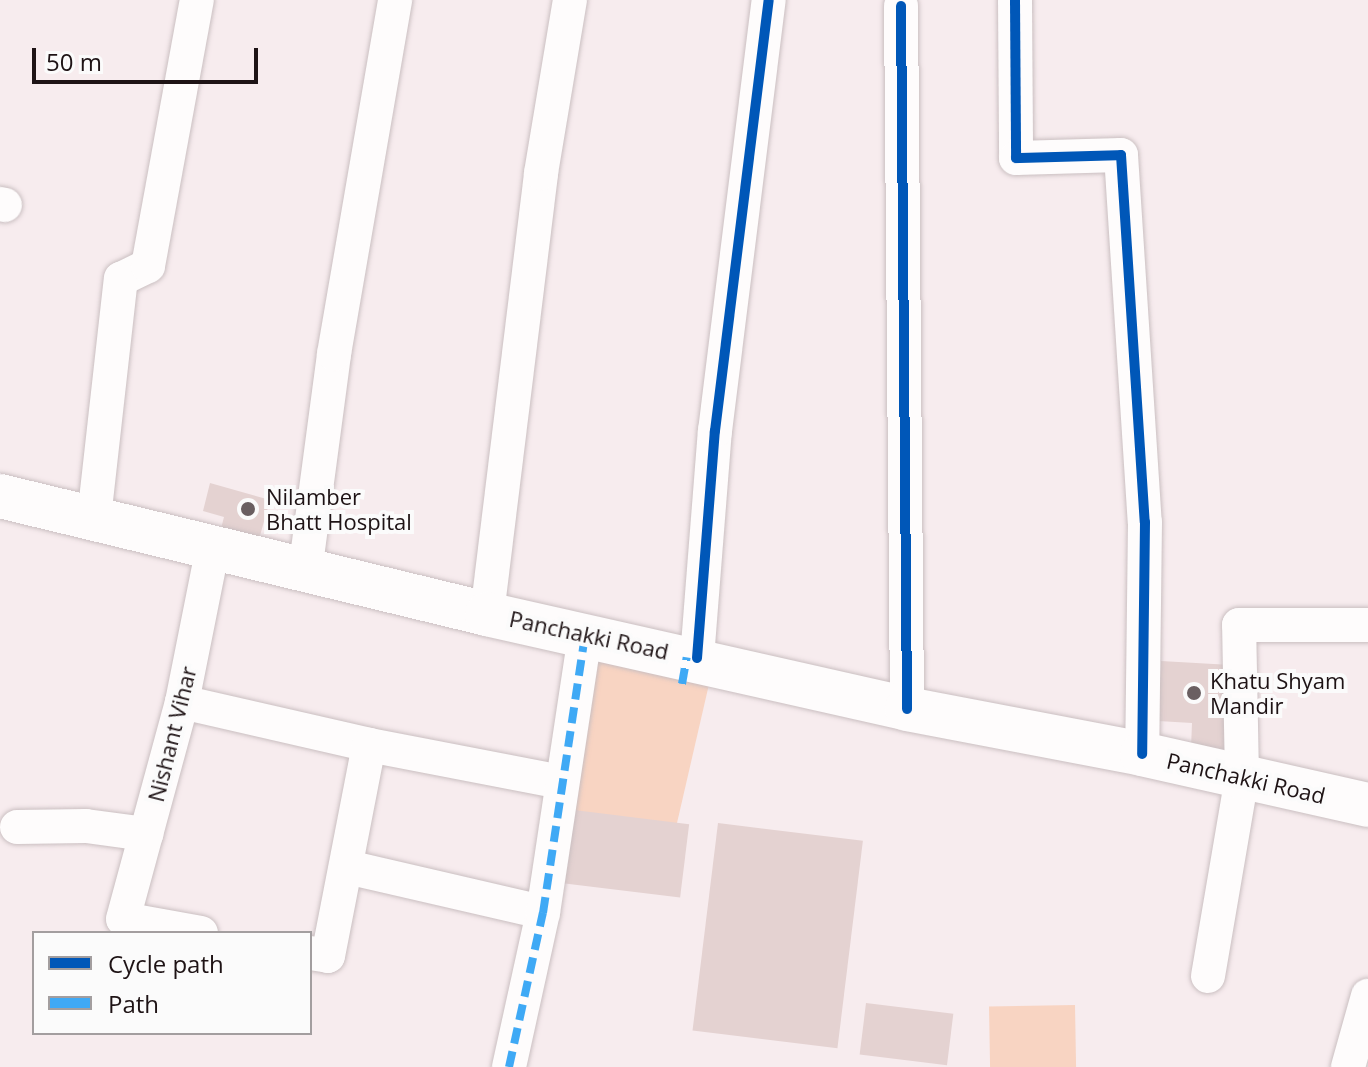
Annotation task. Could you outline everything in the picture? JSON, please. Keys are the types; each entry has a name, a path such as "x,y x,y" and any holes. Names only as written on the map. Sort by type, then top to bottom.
{"main road":[{"name":"Panchakki Road","path":"0,496 305,572 697,658 907,709 1142,754 1368,805"}],"street":[{"path":"94,518 121,279 148,266 197,0"},
{"path":"305,572 334,354 395,0"},
{"path":"487,614 541,173 570,0"},
{"path":"697,658 715,431 769,0"},
{"path":"1015,0 1016,158 1121,155 1145,522 1142,754"},
{"path":"901,6 907,709"},
{"name":"Nishant Vihar","path":"190,931 123,919 182,702 213,547"},
{"path":"1208,976 1242,777 1239,625 1368,625"},
{"path":"509,1067 543,913 585,635"},
{"path":"182,702 369,745 546,779"},
{"path":"312,953 328,956 369,745"},
{"path":"17,827 86,826 146,834"},
{"path":"347,867 525,908"},
{"path":"1348,1067 1368,996"}],"shaded area":[{"path":"595,658 709,684 675,833 561,807"},
{"path":"1075,1005 1076,1067 990,1067 989,1007"}],"building":[{"path":"210,483 270,500 256,550 218,540 224,517 203,511"},
{"name":"Khatu Shyam Mandir","path":"1161,661 1231,665 1226,750 1191,748 1192,723 1158,721"},
{"path":"574,810 689,824 680,898 565,883"},
{"path":"718,823 863,841 837,1048 693,1030"},
{"path":"866,1003 953,1014 947,1065 860,1055"}],"marked path":[{"path":"509,1067 543,913 585,635"},
{"path":"682,684 687,657"}],"cycle path":[{"path":"697,658 715,431 769,0"},
{"path":"1015,0 1016,158 1121,155 1145,522 1142,754"},
{"path":"901,6 907,709"}],"place":[{"name":"Nilamber Bhatt Hospital","path":"248,509"},
{"name":"Khatu Shyam Mandir","path":"1194,693"}]}
